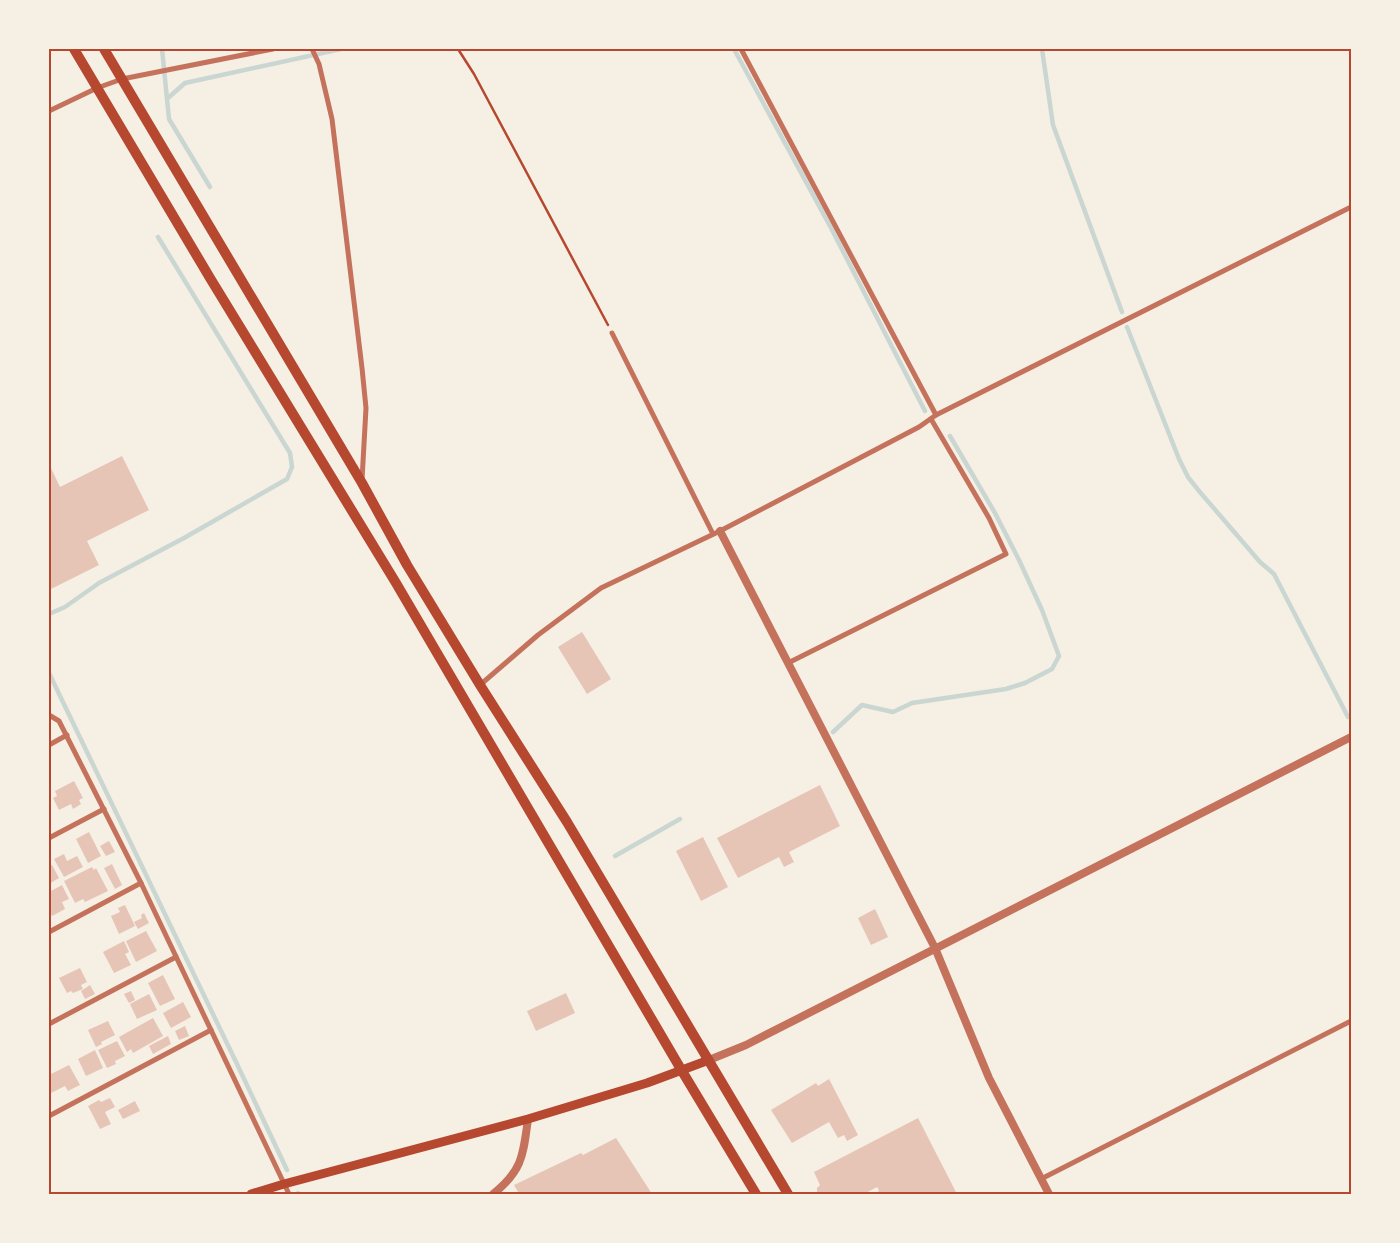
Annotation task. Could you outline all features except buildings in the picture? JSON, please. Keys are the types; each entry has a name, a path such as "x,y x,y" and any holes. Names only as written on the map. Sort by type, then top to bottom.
{"highway":[{"path":"74,49 210,278 396,583 756,1194"},
{"path":"104,49 362,483 407,565 567,822 788,1194"}],"main road":[{"path":"251,1194 528,1119 682,1071 709,1060"}],"street":[{"path":"49,111 97,88 122,79 273,49"},
{"path":"312,49 319,64 332,119 362,368 366,408 362,483"},
{"path":"741,49 933,417 989,518 1006,554 788,663"},
{"path":"480,684 538,635 601,588 716,532 919,427 933,417 1351,207"},
{"path":"612,333 716,532 788,663 935,948 989,1078 1048,1194"},
{"path":"49,714 60,720 141,883 288,1194"},
{"path":"49,745 67,735"},
{"path":"709,1060 746,1045 1351,737"},
{"path":"49,838 104,809"},
{"path":"49,932 141,883"},
{"path":"49,1024 176,957"},
{"path":"1041,1179 1351,1021"},
{"path":"49,1116 211,1030"},
{"path":"493,1194 512,1178 522,1158 528,1119"}],"path":[{"path":"458,49 474,74 612,333"}],"waterway":[{"path":"162,49 169,119 210,187"},
{"path":"168,98 185,83 341,49"},
{"path":"734,49 831,228 925,411"},
{"path":"1042,49 1053,125 1122,312"},
{"path":"49,614 65,607 99,583 184,538 287,479 292,467 290,453 158,237"},
{"path":"1127,327 1179,459 1188,477 1260,562 1274,574 1348,717"},
{"path":"833,732 862,705 893,712 912,703 1006,689 1025,683 1052,669 1059,656 1042,610 1019,560 995,513 950,436"},
{"path":"49,673 287,1170"},
{"path":"615,856 680,819"}]}
